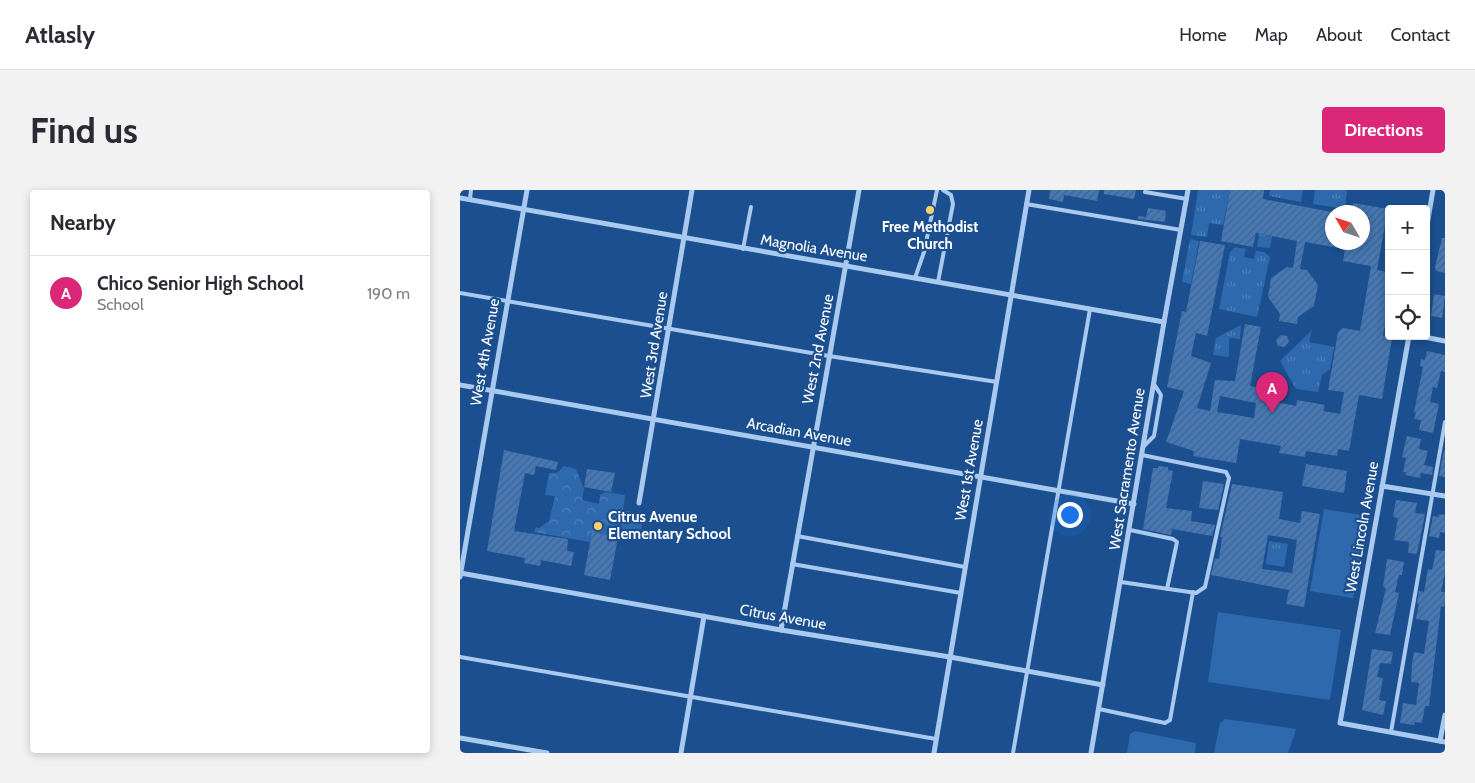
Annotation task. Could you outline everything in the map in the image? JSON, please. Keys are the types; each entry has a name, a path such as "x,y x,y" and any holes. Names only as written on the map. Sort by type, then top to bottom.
{"street":[{"name":"West 4th Avenue","path":"460,577 506,301 527,190"},
{"name":"West 3rd Avenue","path":"639,503 692,190"},
{"name":"West 2nd Avenue","path":"781,630 812,446 859,190"},
{"name":"West 1st Avenue","path":"934,753 1029,190"},
{"name":"West Sacramento Avenue","path":"1091,753 1188,190"},
{"path":"1430,211 1434,190"},
{"name":"Magnolia Avenue","path":"460,198 524,208 684,239 1164,322"},
{"path":"1430,338 1445,341"},
{"name":"West Lincoln Avenue","path":"1391,732 1340,723 1407,340"},
{"name":"Arcadian Avenue","path":"460,385 1134,504"},
{"path":"1382,486 1445,496"},
{"name":"Citrus Avenue","path":"460,573 781,630 950,657 1103,686"},
{"path":"681,753 704,616"},
{"path":"1391,732 1443,741 1445,715"},
{"path":"460,738 547,753"}],"lane":[{"path":"470,199 471,190"},
{"path":"914,278 924,252 937,190"},
{"path":"938,282 953,204 951,195 943,190"},
{"path":"1145,192 1187,199"},
{"path":"1026,204 1181,230"},
{"path":"743,249 751,207"},
{"path":"460,293 829,356 997,382"},
{"path":"1013,753 1060,491 1090,309"},
{"path":"1143,447 1154,436 1161,395 1154,384"},
{"path":"1391,732 1445,422"},
{"path":"1121,582 1195,592 1206,587 1229,478 1226,472 1142,456"},
{"path":"1130,530 1173,539 1177,542 1167,589"},
{"path":"797,536 965,567"},
{"path":"792,564 961,593"},
{"path":"1099,709 1165,723 1170,720 1195,592"},
{"path":"460,657 936,739"}],"green space":[{"path":"1198,190 1230,190 1223,225 1209,223 1207,237 1191,235"},
{"path":"1270,190 1303,190 1301,202 1269,196"},
{"path":"1315,190 1347,190 1345,205 1325,206 1313,204"},
{"path":"1259,234 1272,236 1270,248 1257,247"},
{"path":"1190,239 1199,241 1191,284 1182,282"},
{"path":"1235,247 1246,249 1244,257 1254,259 1256,251 1264,252 1270,257 1257,317 1219,309 1230,252"},
{"path":"1241,325 1240,339 1229,338 1229,357 1213,355 1216,338"},
{"path":"1312,330 1309,342 1334,347 1330,369 1322,375 1318,392 1296,389 1280,361"},
{"path":"564,466 576,469 584,489 582,500 599,504 600,495 605,492 625,495 623,510 644,514 639,540 592,532 590,542 534,532 536,527 539,528 549,521 555,496 545,495 549,473 557,473"},
{"path":"1324,509 1367,516 1353,598 1310,591"},
{"path":"1269,541 1288,544 1284,567 1266,564"},
{"path":"1218,612 1341,630 1330,700 1208,682"},
{"path":"1225,719 1296,729 1288,753 1214,753 1220,723"},
{"path":"1135,731 1196,743 1195,753 1127,753 1130,734"}],"building":[{"path":"1050,190 1099,190 1097,201 1064,195 1063,202 1049,199"},
{"path":"1104,190 1136,190 1134,199 1104,194"},
{"path":"1230,190 1264,190 1263,199 1325,211 1325,246 1305,242 1300,269 1307,270 1318,285 1314,306 1298,317 1297,324 1279,321 1280,314 1268,297 1271,278 1287,267 1293,268 1297,241 1256,233 1253,247 1221,241"},
{"path":"1370,206 1385,208 1385,226 1377,270 1385,271 1385,325 1383,336 1385,336 1385,340 1392,340 1382,399 1359,395 1349,451 1338,449 1337,456 1306,451 1305,457 1279,453 1281,446 1240,439 1236,463 1193,456 1194,451 1166,442 1184,391 1167,387 1182,311 1186,312 1200,241 1225,245 1207,336 1196,333 1191,356 1211,363 1197,408 1210,411 1215,380 1235,381 1245,324 1261,327 1250,386 1278,391 1276,402 1296,406 1297,400 1325,405 1323,411 1340,414 1344,392 1328,390 1338,332 1343,328 1360,331 1371,266 1343,261 1345,250 1370,250","holes":["1220,396 1256,403 1254,418 1217,412"]},
{"path":"1148,208 1166,211 1165,222 1138,219 1138,216 1146,217"},
{"path":"1442,238 1445,238 1445,273 1436,271 1435,267"},
{"path":"1434,294 1445,296 1442,318 1431,316"},
{"path":"1281,335 1287,336 1289,342 1284,347 1278,346 1276,340"},
{"path":"1427,351 1445,355 1445,372 1441,371 1437,388 1433,387 1430,402 1439,404 1433,433 1419,430 1421,420 1414,419 1423,367 1420,366 1421,359 1425,360"},
{"path":"1407,436 1421,439 1419,449 1428,451 1424,465 1433,467 1432,475 1421,473 1420,478 1405,475 1406,472 1403,472 1406,458 1402,457"},
{"path":"504,450 558,462 556,470 536,466 534,475 525,473 514,531 568,539 567,551 574,552 571,566 541,560 540,566 524,563 525,558 487,551"},
{"path":"1445,450 1445,477 1439,476"},
{"path":"1306,464 1347,471 1344,493 1302,486"},
{"path":"1158,466 1168,467 1168,470 1173,471 1166,508 1192,511 1191,521 1215,525 1212,536 1172,529 1171,535 1143,529 1153,468 1158,468"},
{"path":"587,469 615,473 611,492 584,487"},
{"path":"1203,481 1224,484 1218,510 1199,508"},
{"path":"1232,484 1283,492 1279,519 1300,523 1302,511 1320,514 1304,607 1286,604 1289,590 1211,575 1215,558 1219,559 1222,537 1220,537","holes":["1268,535 1297,540 1292,573 1262,569"]},
{"path":"1396,500 1417,503 1415,513 1425,514 1417,554 1408,553 1409,542 1394,540 1398,518 1393,517"},
{"path":"1439,514 1445,515 1445,533 1440,532 1439,538 1429,536 1433,516 1438,517"},
{"path":"592,532 618,537 610,580 584,575"},
{"path":"1436,550 1445,551 1445,572 1441,592 1445,592 1445,600 1444,607 1441,606 1429,706 1425,706 1422,723 1415,722 1414,725 1400,723 1403,703 1416,705 1419,683 1411,682 1412,664 1414,652 1424,654 1429,621 1416,619 1419,604 1417,604 1419,591 1424,592 1428,569 1432,570"},
{"path":"1387,559 1404,562 1402,575 1399,575 1395,592 1399,593 1390,635 1375,633 1386,588 1383,587"},
{"path":"1372,649 1393,652 1391,664 1380,663 1377,677 1383,678 1379,700 1386,701 1383,715 1362,710"}],"place":[{"name":"Free Methodist Church","path":"930,210"},
{"name":"Chico Senior High School","path":"1272,413"},
{"name":"Citrus Avenue Elementary School","path":"598,526"}]}
